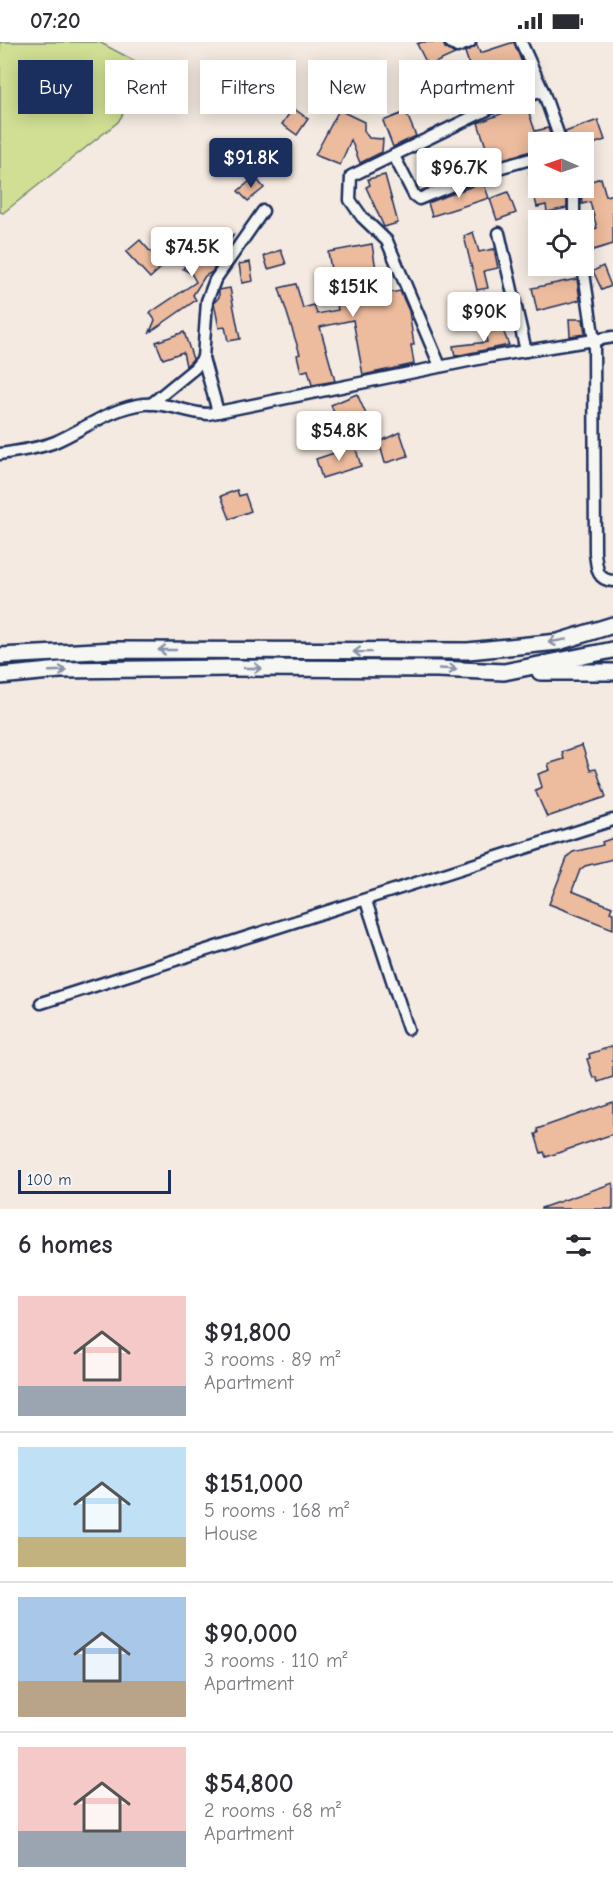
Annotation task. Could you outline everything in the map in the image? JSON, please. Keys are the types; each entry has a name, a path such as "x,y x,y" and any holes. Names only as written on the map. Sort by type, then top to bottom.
{"highway":[{"path":"0,656 115,650 468,651 558,642 613,625"},
{"path":"581,635 613,642"},
{"path":"504,672 613,650"},
{"path":"0,676 60,670 231,668 613,672"}],"street":[{"path":"450,42 457,47 470,42"},
{"path":"521,42 543,91 557,132"},
{"path":"440,366 387,241 362,217 350,200 351,176 495,106 543,91"},
{"path":"394,156 414,195 419,199 484,172 528,160"},
{"path":"218,412 203,358 205,319 212,286 263,211"},
{"path":"499,234 526,351"},
{"path":"584,276 594,341 595,553 599,575 605,580 613,581"},
{"path":"0,454 53,443 114,412 151,404 195,413 218,412 440,366 613,337"},
{"path":"151,404 195,368 203,358"},
{"path":"41,1003 366,901 613,820"},
{"path":"366,901 408,1029"}],"green space":[{"path":"0,42 99,42 133,60 105,60 105,114 123,114 118,122 3,213 0,212"}],"building":[{"path":"443,42 445,48 455,54 442,60 425,60 417,44"},
{"path":"514,42 521,60 468,60 465,52 477,45 480,53"},
{"path":"296,110 308,119 297,135 282,124 289,114 296,114"},
{"path":"337,114 347,114 364,122 364,131 369,138 383,139 382,152 360,163 351,140 340,165 315,155"},
{"path":"407,114 416,136 393,147 383,121"},
{"path":"501,114 529,114 535,131 548,128 549,132 528,132 528,152 491,162 478,123"},
{"path":"598,120 605,140 594,144 594,132 565,132"},
{"path":"385,175 398,223 384,227 366,187 370,185 368,179"},
{"path":"255,177 264,188 248,201 238,191"},
{"path":"601,178 606,196 613,194 613,244 594,250 594,229 597,228 594,210 590,202 582,204 582,198 594,198 594,180"},
{"path":"483,182 489,198 432,216 428,203"},
{"path":"508,192 516,213 497,220 490,199"},
{"path":"535,198 567,198 567,208 547,210 546,205 537,207"},
{"path":"473,232 479,252 494,249 498,268 484,271 488,288 477,290 464,236"},
{"path":"234,234 212,272 205,276 193,295 196,300 150,332 155,320 150,313 196,282 191,273 183,269 186,264 181,260 184,255 213,236 218,244"},
{"path":"140,240 163,266 150,278 126,252"},
{"path":"372,244 380,295 400,291 409,311 414,364 363,375 353,320 320,327 335,381 312,385 308,370 301,372 297,355 300,354 279,288 296,284 303,308 314,305 317,314 338,310 328,252"},
{"path":"281,250 286,264 268,269 264,256"},
{"path":"250,262 253,281 242,283 239,264"},
{"path":"603,266 611,286 602,290 594,270"},
{"path":"577,279 580,300 537,311 532,288"},
{"path":"230,288 240,339 228,341 225,327 219,328 214,303 219,297 219,290"},
{"path":"569,319 583,319 585,334 570,336"},
{"path":"502,328 509,345 455,356 453,346 487,342 485,332"},
{"path":"184,332 193,359 186,366 183,352 163,359 156,342"},
{"path":"357,394 370,423 350,431 346,423 339,426 331,405"},
{"path":"400,432 408,456 385,463 379,442"},
{"path":"355,446 361,466 322,478 316,459"},
{"path":"237,490 239,496 245,494 251,511 230,519 221,496"},
{"path":"582,745 590,770 596,769 606,797 547,817 535,790 542,787 538,774 550,770 548,764 564,759 562,752"},
{"path":"613,838 613,859 585,866 580,870 572,891 612,907 610,912 613,913 613,929 549,904 568,856 573,852 603,845 602,842"},
{"path":"613,1046 613,1077 598,1082 596,1077 593,1078 587,1059 590,1058 589,1054"},
{"path":"613,1102 613,1134 546,1157 544,1152 541,1153 535,1134 538,1133 537,1129"},
{"path":"613,1183 613,1209 541,1209 541,1208"}]}
